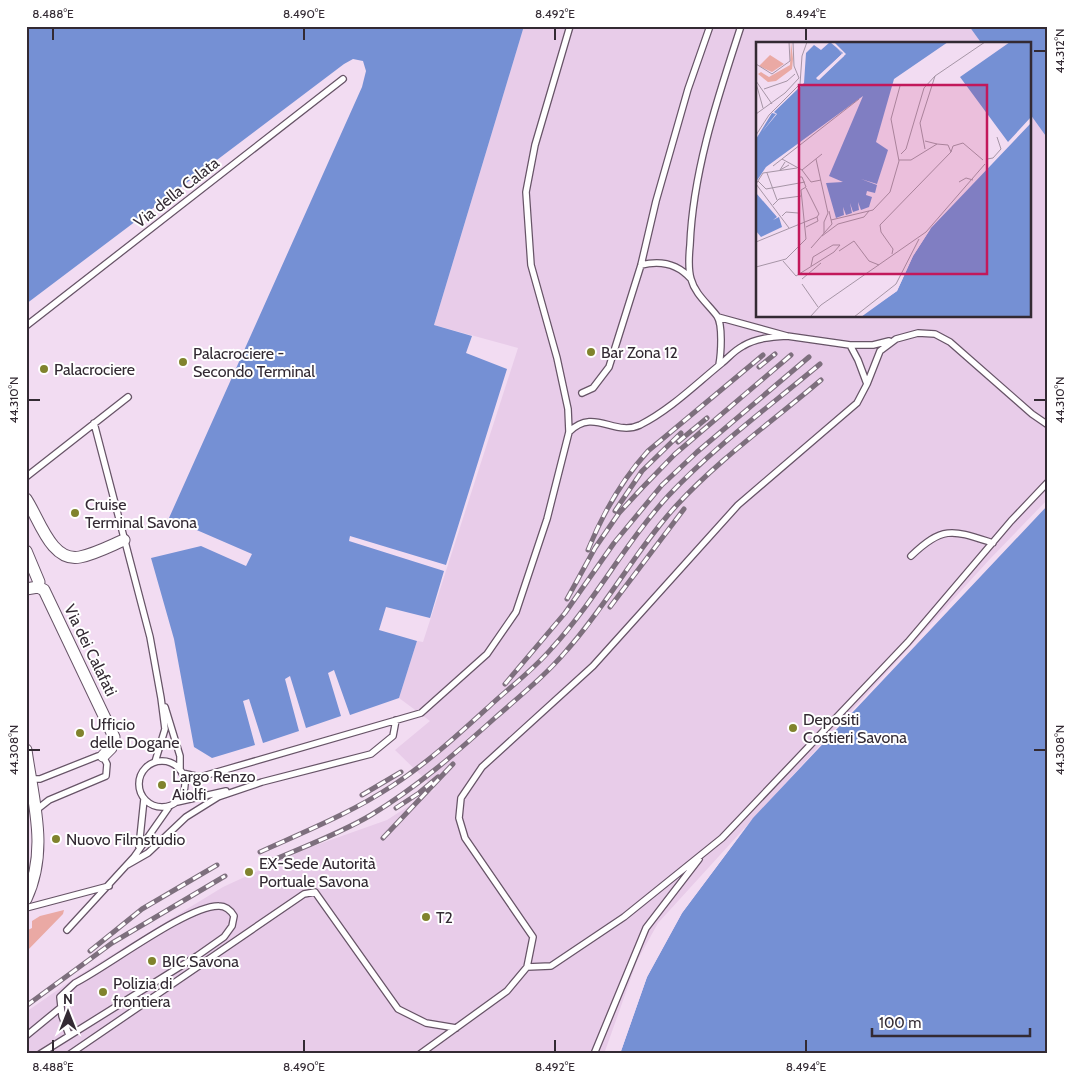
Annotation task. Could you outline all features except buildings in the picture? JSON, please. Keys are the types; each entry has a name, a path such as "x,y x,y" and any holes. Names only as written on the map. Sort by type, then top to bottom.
{"street":[{"path":"26,499 54,548 65,556 80,557 124,540"},
{"path":"26,551 39,582 38,587 26,589"},
{"name":"Via dei Calafati","path":"38,587 44,590 114,737 110,748 103,756"},
{"path":"26,750 35,811 38,862 34,882 26,898"}],"lane":[{"path":"139,849 144,799 139,786 140,778 147,767 155,762 169,762 181,772 200,777 422,713 487,654 516,612 547,519 568,432 566,402 557,358 531,265 526,192 535,145 570,26"},
{"path":"582,393 593,388 609,367 642,265 656,201 688,89 710,26"},
{"path":"691,279 691,218 700,166 716,101 741,26"},
{"name":"Via della Calata","path":"26,326 343,79"},
{"path":"642,265 652,262 668,264 683,270 691,279 704,304 718,317 787,336 850,345 873,345 918,333 934,334 950,342 1017,402 1048,425"},
{"path":"718,317 722,351 719,365"},
{"path":"568,432 583,422 601,422 620,427 637,426 659,415 743,346 765,337 787,336"},
{"path":"420,1054 507,991 527,967 533,936 465,838 459,818 461,798 482,768 593,666 738,505 857,402 867,384 880,351 896,339"},
{"path":"850,345 867,384"},
{"path":"26,477 128,397"},
{"path":"94,423 150,637 161,698 165,729 155,762"},
{"path":"527,967 551,966 624,917 722,838 908,642 993,542 1048,482"},
{"path":"911,556 929,539 950,532 993,542"},
{"path":"161,698 172,724 180,756 185,789 177,802"},
{"path":"67,930 127,865 169,807 177,802 237,789 372,754 393,736 396,720"},
{"path":"30,778 40,779 103,756 106,764 106,776 49,800 35,811"},
{"path":"127,865 148,853 186,817 203,805 237,789"},
{"path":"144,799 155,806 169,807"},
{"path":"594,1054 646,928 705,852"},
{"path":"26,908 108,886"},
{"path":"70,1054 304,894 314,892 398,1009 426,1023 456,1028"},
{"path":"40,1054 211,947 224,937 232,926 234,916 224,907 217,906 189,915 75,983 60,997 60,1008 68,1035"},
{"path":"26,1036 60,1008"}],"shaded area":[{"path":"524,26 969,26 981,42 756,42 756,318 1032,318 1032,117 1048,139 1048,499 989,560 658,923 637,961 604,1054 26,1054 26,1012 79,975 223,887 308,848 387,820 435,789 395,750 430,721 399,698 417,641 423,642 518,348 434,325"},
{"path":"64,910 63,914 26,952 26,931 32,928 32,921 40,916"}],"water":[{"path":"26,26 524,26 434,325 472,336 466,353 507,369 446,565 350,536 349,541 444,571 430,618 386,607 379,630 417,641 399,698 350,715 334,670 328,673 341,716 306,728 290,676 285,679 299,731 263,743 249,699 243,701 255,745 212,758 194,747 174,639 151,558 201,546 246,566 252,554 169,518 362,87 366,71 363,61 353,59 344,64 26,304"},
{"path":"969,26 1048,26 1048,139 1032,117 1032,42 981,42"},
{"path":"1048,505 1048,1054 620,1054 647,977 682,913 753,818"}],"pier":[{"path":"753,818 682,913 647,977 620,1054 617,1054 645,976 680,912"}],"railway":[{"path":"759,367 775,354"},
{"path":"588,550 614,498 629,474 648,451 763,355"},
{"path":"567,599 595,548 619,513 675,454 791,355"},
{"path":"505,684 565,613 614,543 662,485 697,452 809,357"},
{"path":"260,852 360,805 392,786 432,757 552,648 568,630 653,513 686,477 820,364"},
{"path":"269,862 334,834 371,815 420,781 466,744 533,685 559,659 595,615 647,541 676,506 728,456 821,380"},
{"path":"678,442 707,418"},
{"path":"615,511 642,471 681,433"},
{"path":"610,607 684,509"},
{"path":"383,838 453,764"},
{"path":"362,795 401,772"},
{"path":"396,808 419,793 438,777"},
{"path":"90,951 142,909 217,865"},
{"path":"26,1006 112,943 225,876"}],"place":[{"name":"Bar Zona 12","path":"591,352"},
{"name":"Palacrociere - Secondo Terminal","path":"183,362"},
{"name":"Palacrociere","path":"44,369"},
{"name":"Cruise Terminal Savona","path":"75,513"},
{"name":"Depositi Costieri Savona","path":"793,728"},
{"name":"Ufficio delle Dogane","path":"80,733"},
{"name":"Largo Renzo Aiolfi","path":"162,785"},
{"name":"Nuovo Filmstudio","path":"56,839"},
{"name":"EX-Sede Autorità Portuale Savona","path":"249,872"},
{"name":"T2","path":"426,917"},
{"name":"BIC Savona","path":"152,961"},
{"name":"Polizia di frontiera","path":"103,992"}]}
